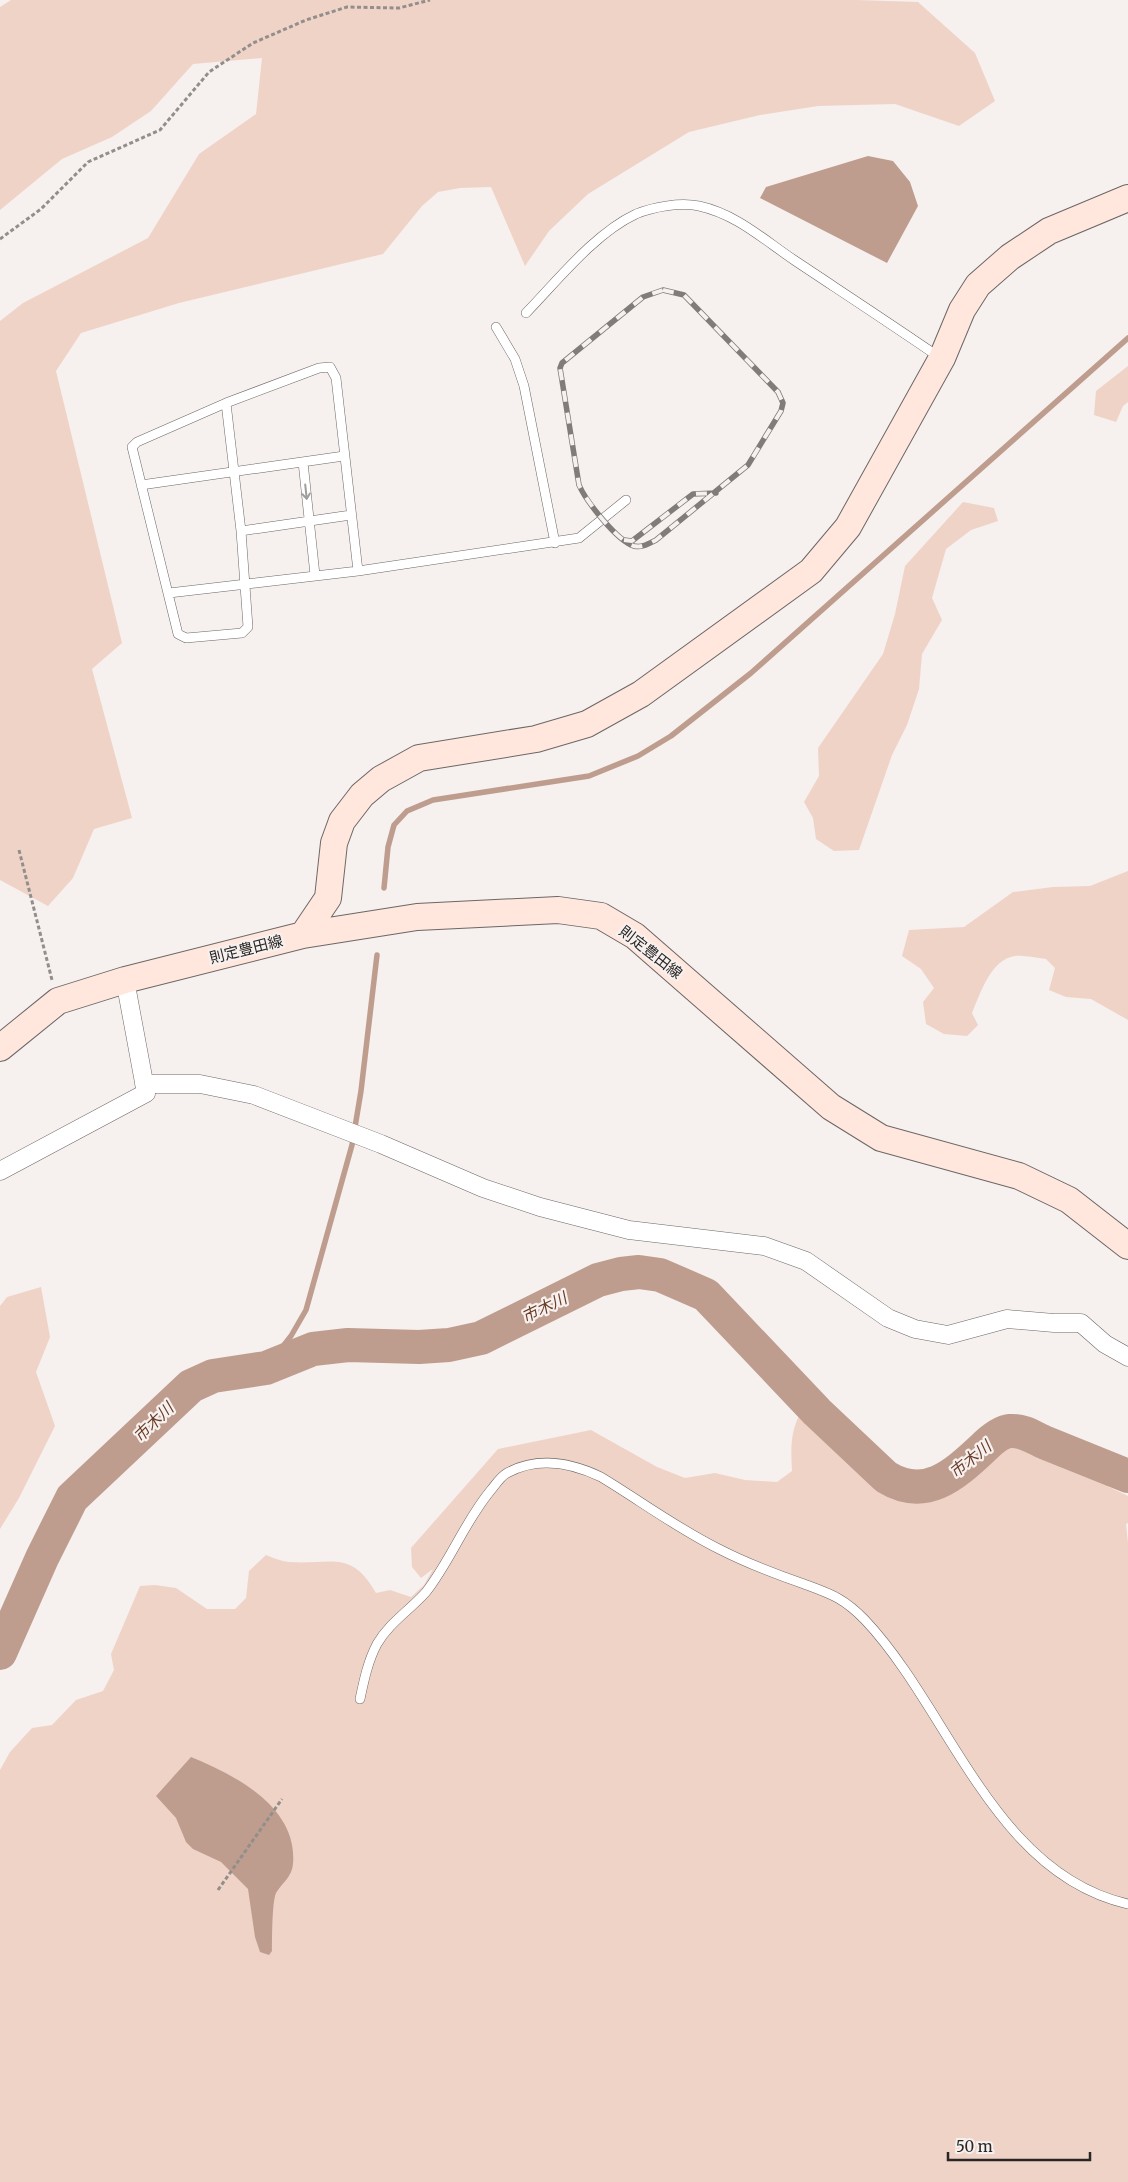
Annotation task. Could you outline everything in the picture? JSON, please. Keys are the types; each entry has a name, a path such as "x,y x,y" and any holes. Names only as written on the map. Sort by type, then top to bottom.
{"main road":[{"path":"303,935 328,898 334,843 342,821 362,795 381,779 419,758 536,739 587,724 642,694 811,570 848,527 942,358 962,310 978,285 1010,257 1049,231 1128,198"},
{"name":"則定豊田線","path":"0,1048 58,1001 125,980 303,935 417,917 558,910 601,916 635,936 831,1107 881,1138 1019,1176 1069,1200 1128,1246"}],"street":[{"path":"0,1171 146,1093 125,980"},
{"path":"144,1084 200,1084 254,1094 381,1144 483,1188 540,1207 629,1230 764,1246 806,1261 888,1318 914,1329 948,1335 1007,1319 1082,1323 1105,1344 1128,1357"}],"lane":[{"path":"526,312 599,239 618,224 636,214 661,206 698,206 736,218 780,250 942,358"},
{"path":"496,327 515,359 524,386 555,543"},
{"path":"226,403 241,531 248,627 242,633 186,638 178,634 132,447 137,442 226,403 319,368 330,367 336,378 358,571"},
{"path":"141,485 344,456"},
{"path":"303,462 315,575"},
{"path":"169,593 246,586 555,543 579,538 626,500"},
{"path":"241,531 351,515"},
{"path":"360,1699 369,1662 377,1644 388,1627 426,1591 476,1508 504,1474 526,1464 547,1461 583,1468 601,1477 716,1548 826,1591 847,1604 887,1646 1000,1815 1024,1842 1052,1866 1083,1887 1112,1900 1128,1904"}],"path":[{"path":"0,239 40,209 88,162 160,130 209,72 252,43 306,20 347,6 399,8 430,0"},
{"path":"19,850 58,1001"},
{"path":"218,1890 282,1799"}],"shaded area":[{"path":"11,0 857,0 918,2 975,53 995,101 959,126 895,104 818,106 760,115 689,132 588,194 549,231 525,266 491,187 460,188 438,192 422,206 383,254 179,303 81,333 56,371 122,643 92,669 132,818 94,829 73,878 48,906 0,880 0,321 23,303 148,238 199,154 256,114 262,58 193,64 151,111 112,137 62,159 0,210 0,7"},
{"path":"868,156 893,161 910,182 918,206 887,263 760,198 766,187"},
{"path":"1128,366 1128,402 1123,406 1116,422 1094,415 1096,391"},
{"path":"963,502 994,508 998,521 971,530 946,549 932,598 942,620 922,654 919,689 907,725 892,755 859,850 834,851 816,839 813,818 804,802 819,776 818,748 883,654 895,614 905,566"},
{"path":"1128,871 1128,1020 1091,999 1066,997 1049,990 1055,968 1046,959 1015,956 999,964 993,970 983,987 972,1013 978,1025 967,1036 944,1034 926,1024 923,1002 934,988 921,969 902,956 909,930 964,927 1013,892 1053,887 1090,886"},
{"path":"41,1287 50,1337 36,1372 55,1426 19,1498 0,1529 0,1306 7,1297"},
{"path":"799,1416 810,1417 889,1486 911,1492 929,1491 944,1485 982,1451 997,1441 1013,1435 1019,1448 1097,1477 1109,1487 1128,1496 1128,1523 1126,1524 1128,1543 1128,2182 0,2182 0,1770 10,1752 32,1728 52,1725 76,1700 103,1691 114,1670 111,1654 140,1586 155,1585 176,1588 207,1609 235,1609 246,1598 249,1571 266,1555 289,1562 339,1562 358,1570 367,1579 376,1593 390,1590 411,1597 424,1585 433,1569 421,1578 412,1567 411,1548 498,1449 591,1430 657,1467 685,1478 715,1473 745,1480 777,1482 792,1471 791,1450"},
{"path":"191,1757 226,1773 244,1784 275,1810 285,1826 292,1844 293,1864 291,1873 276,1893 272,1921 272,1951 269,1955 260,1952 255,1937 248,1889 221,1862 193,1849 186,1842 176,1818 156,1796"}],"waterway":[{"path":"384,888 388,847 394,825 407,811 433,800 589,776 638,756 671,736 751,673 1128,338"},
{"path":"266,1368 291,1336 306,1310 352,1145 361,1091 377,955"},
{"name":"市木川","path":"0,1653 42,1558 72,1498 191,1386 213,1376 266,1368 313,1349 348,1345 419,1347 449,1345 481,1338 598,1280 621,1274 639,1272 660,1275 706,1295 817,1412 886,1477 900,1484 913,1487 926,1486 938,1482 960,1468 1002,1433 1010,1431 1024,1433 1128,1476"}],"railway":[{"path":"663,290 684,295 778,392 783,403 781,411 748,465 656,540 645,545 634,546 627,543 611,529 595,510 579,485 560,368 562,363 643,297 663,290"},
{"path":"624,540 632,541 693,494 716,493"}]}
